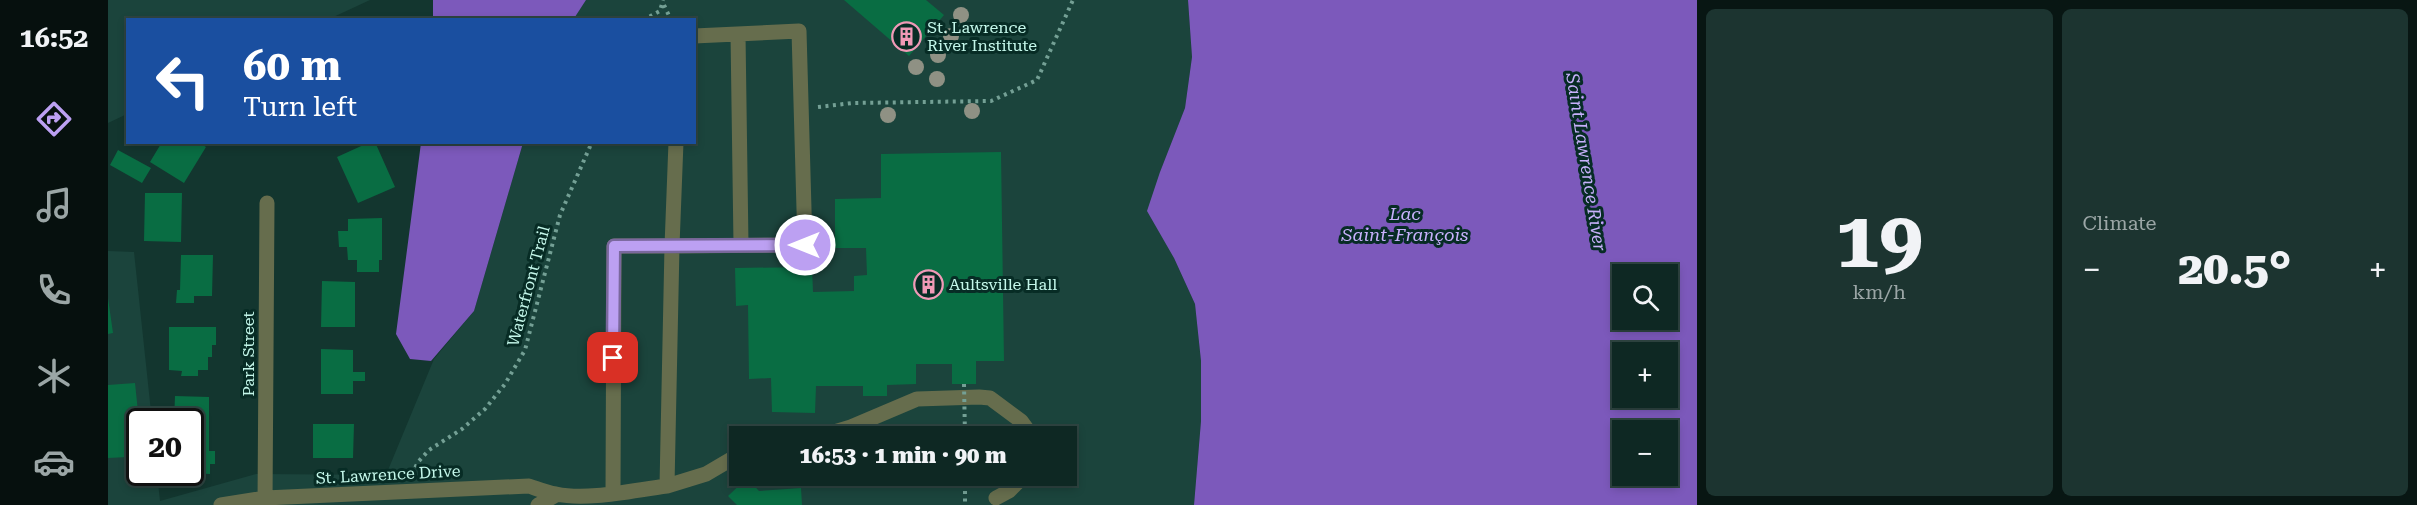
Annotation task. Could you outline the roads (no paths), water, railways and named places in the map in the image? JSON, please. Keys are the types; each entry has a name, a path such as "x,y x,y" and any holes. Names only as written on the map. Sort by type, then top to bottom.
{"street":[{"path":"613,493 614,246 805,245 799,31 696,36"},
{"path":"738,34 741,246"},
{"path":"667,486 676,144"},
{"name":"Park Street","path":"265,502 267,203"},
{"path":"853,426 917,399 979,397 990,399 1025,426"},
{"name":"St. Lawrence Drive","path":"221,505 411,491 529,486 580,501 613,493 667,486 706,474 729,460"},
{"path":"996,498 1014,486"},
{"path":"538,505 556,495"}],"water":[{"path":"433,0 586,0 574,18 433,18"},
{"name":"Lac Saint-François","path":"1188,0 1697,0 1697,505 1194,505 1201,421 1201,361 1195,304 1174,258 1147,211 1185,108 1192,57"},
{"path":"421,144 523,144 474,311 431,361 410,359 396,334"}],"place":[{"name":"St. Lawrence River Institute","path":"906,36"},
{"name":"Aultsville Hall","path":"928,284"}],"water label":[{"name":"Saint Lawrence River","path":"1586,162"}]}
